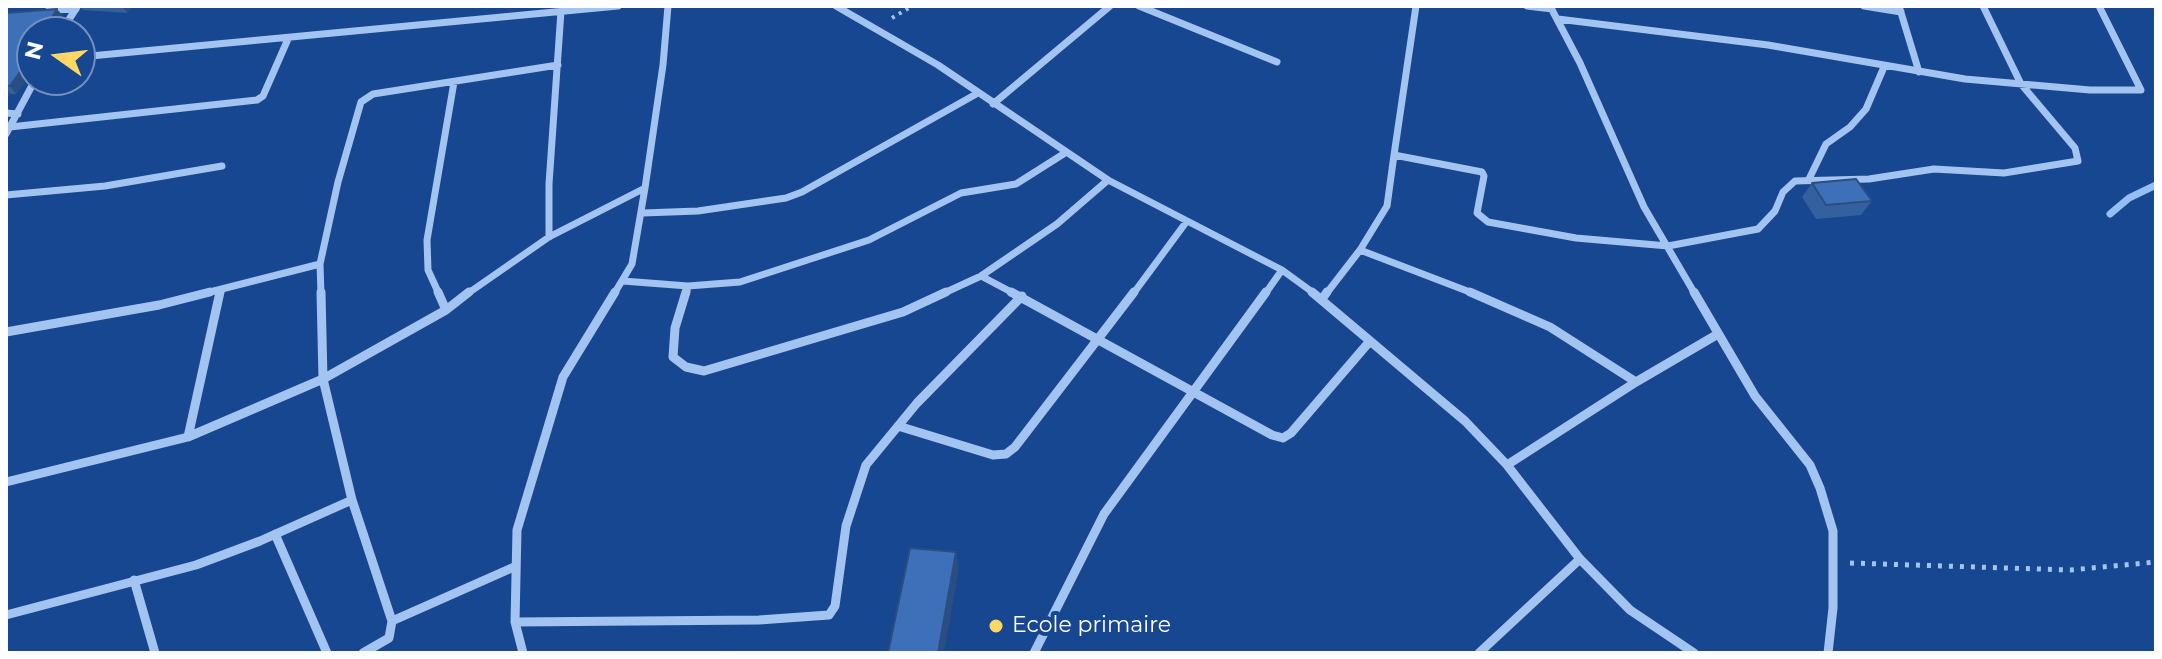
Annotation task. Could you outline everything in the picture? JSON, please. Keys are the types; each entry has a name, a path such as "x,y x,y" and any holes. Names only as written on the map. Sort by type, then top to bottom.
{"street":[{"path":"96,56 618,6"},
{"path":"523,653 515,622 517,530 563,377 632,264 643,213 668,6"},
{"path":"836,6 873,31 938,65 1108,180 1282,270 1322,299 1465,421 1507,465 1580,559 1630,610 1687,651"},
{"path":"993,104 1110,6"},
{"path":"1139,6 1277,62"},
{"path":"1322,299 1372,234 1387,206 1416,6"},
{"path":"1527,6 1551,7 1644,207 1755,396 1810,465 1833,531 1828,653"},
{"path":"1864,6 1900,9 1919,72"},
{"path":"1394,155 1482,172 1484,176 1477,213 1488,222 1576,238 1668,246 1758,229 1775,211 1790,185 1809,179 1869,179 1926,169 2004,173 2078,161 2075,148 2021,84 1983,6"},
{"path":"1558,19 1768,45 1919,72 2090,90 2141,90 2099,6"},
{"path":"34,12 77,7"},
{"path":"549,237 561,11"},
{"path":"8,130 257,100 263,96 288,39"},
{"path":"363,653 389,638 392,621 352,500 323,379 320,264 338,182 361,102 373,94 558,65"},
{"path":"1809,179 1826,144 1850,127 1866,109 1884,67"},
{"path":"446,310 428,270 427,240 454,82"},
{"path":"643,213 698,211 786,198 802,192 978,93"},
{"path":"8,130 27,96"},
{"path":"6,113 18,114"},
{"path":"623,281 688,286 740,282 869,240 961,193 1016,184 1030,178 1065,153"},
{"path":"6,195 105,186 222,166"},
{"path":"688,286 675,328 673,357 686,367 704,371 903,312 981,276 1057,224 1108,180"},
{"path":"6,482 188,437 323,379 446,310 498,270 549,237 645,188"},
{"path":"898,426 993,455 1006,454 1015,447 1099,339 1187,221"},
{"path":"1360,250 1443,280 1550,327 1636,382"},
{"path":"6,332 159,305 320,264"},
{"path":"1034,653 1104,514 1282,270"},
{"path":"981,276 1193,389 1272,435 1283,438 1291,433 1370,341"},
{"path":"188,437 220,290"},
{"path":"515,622 759,620 829,615 835,606 846,526 866,465 898,426 1022,296"},
{"path":"1507,465 1636,382 1718,334"},
{"path":"6,615 196,565 352,500"},
{"path":"275,534 327,653"},
{"path":"1479,653 1580,559"},
{"path":"392,621 514,567"},
{"path":"134,580 155,653"}],"path":[{"path":"1833,563 2070,570 2156,562"}],"building":[{"path":"57,9 53,16 16,16 16,78 10,86 6,86 6,13"},
{"path":"1856,179 1872,201 1826,205 1812,183"},
{"path":"910,548 956,552 938,653 888,653"}],"waterway":[{"path":"2110,214 2129,198 2156,185"}],"place":[{"name":"Ecole primaire","path":"996,626"}]}
